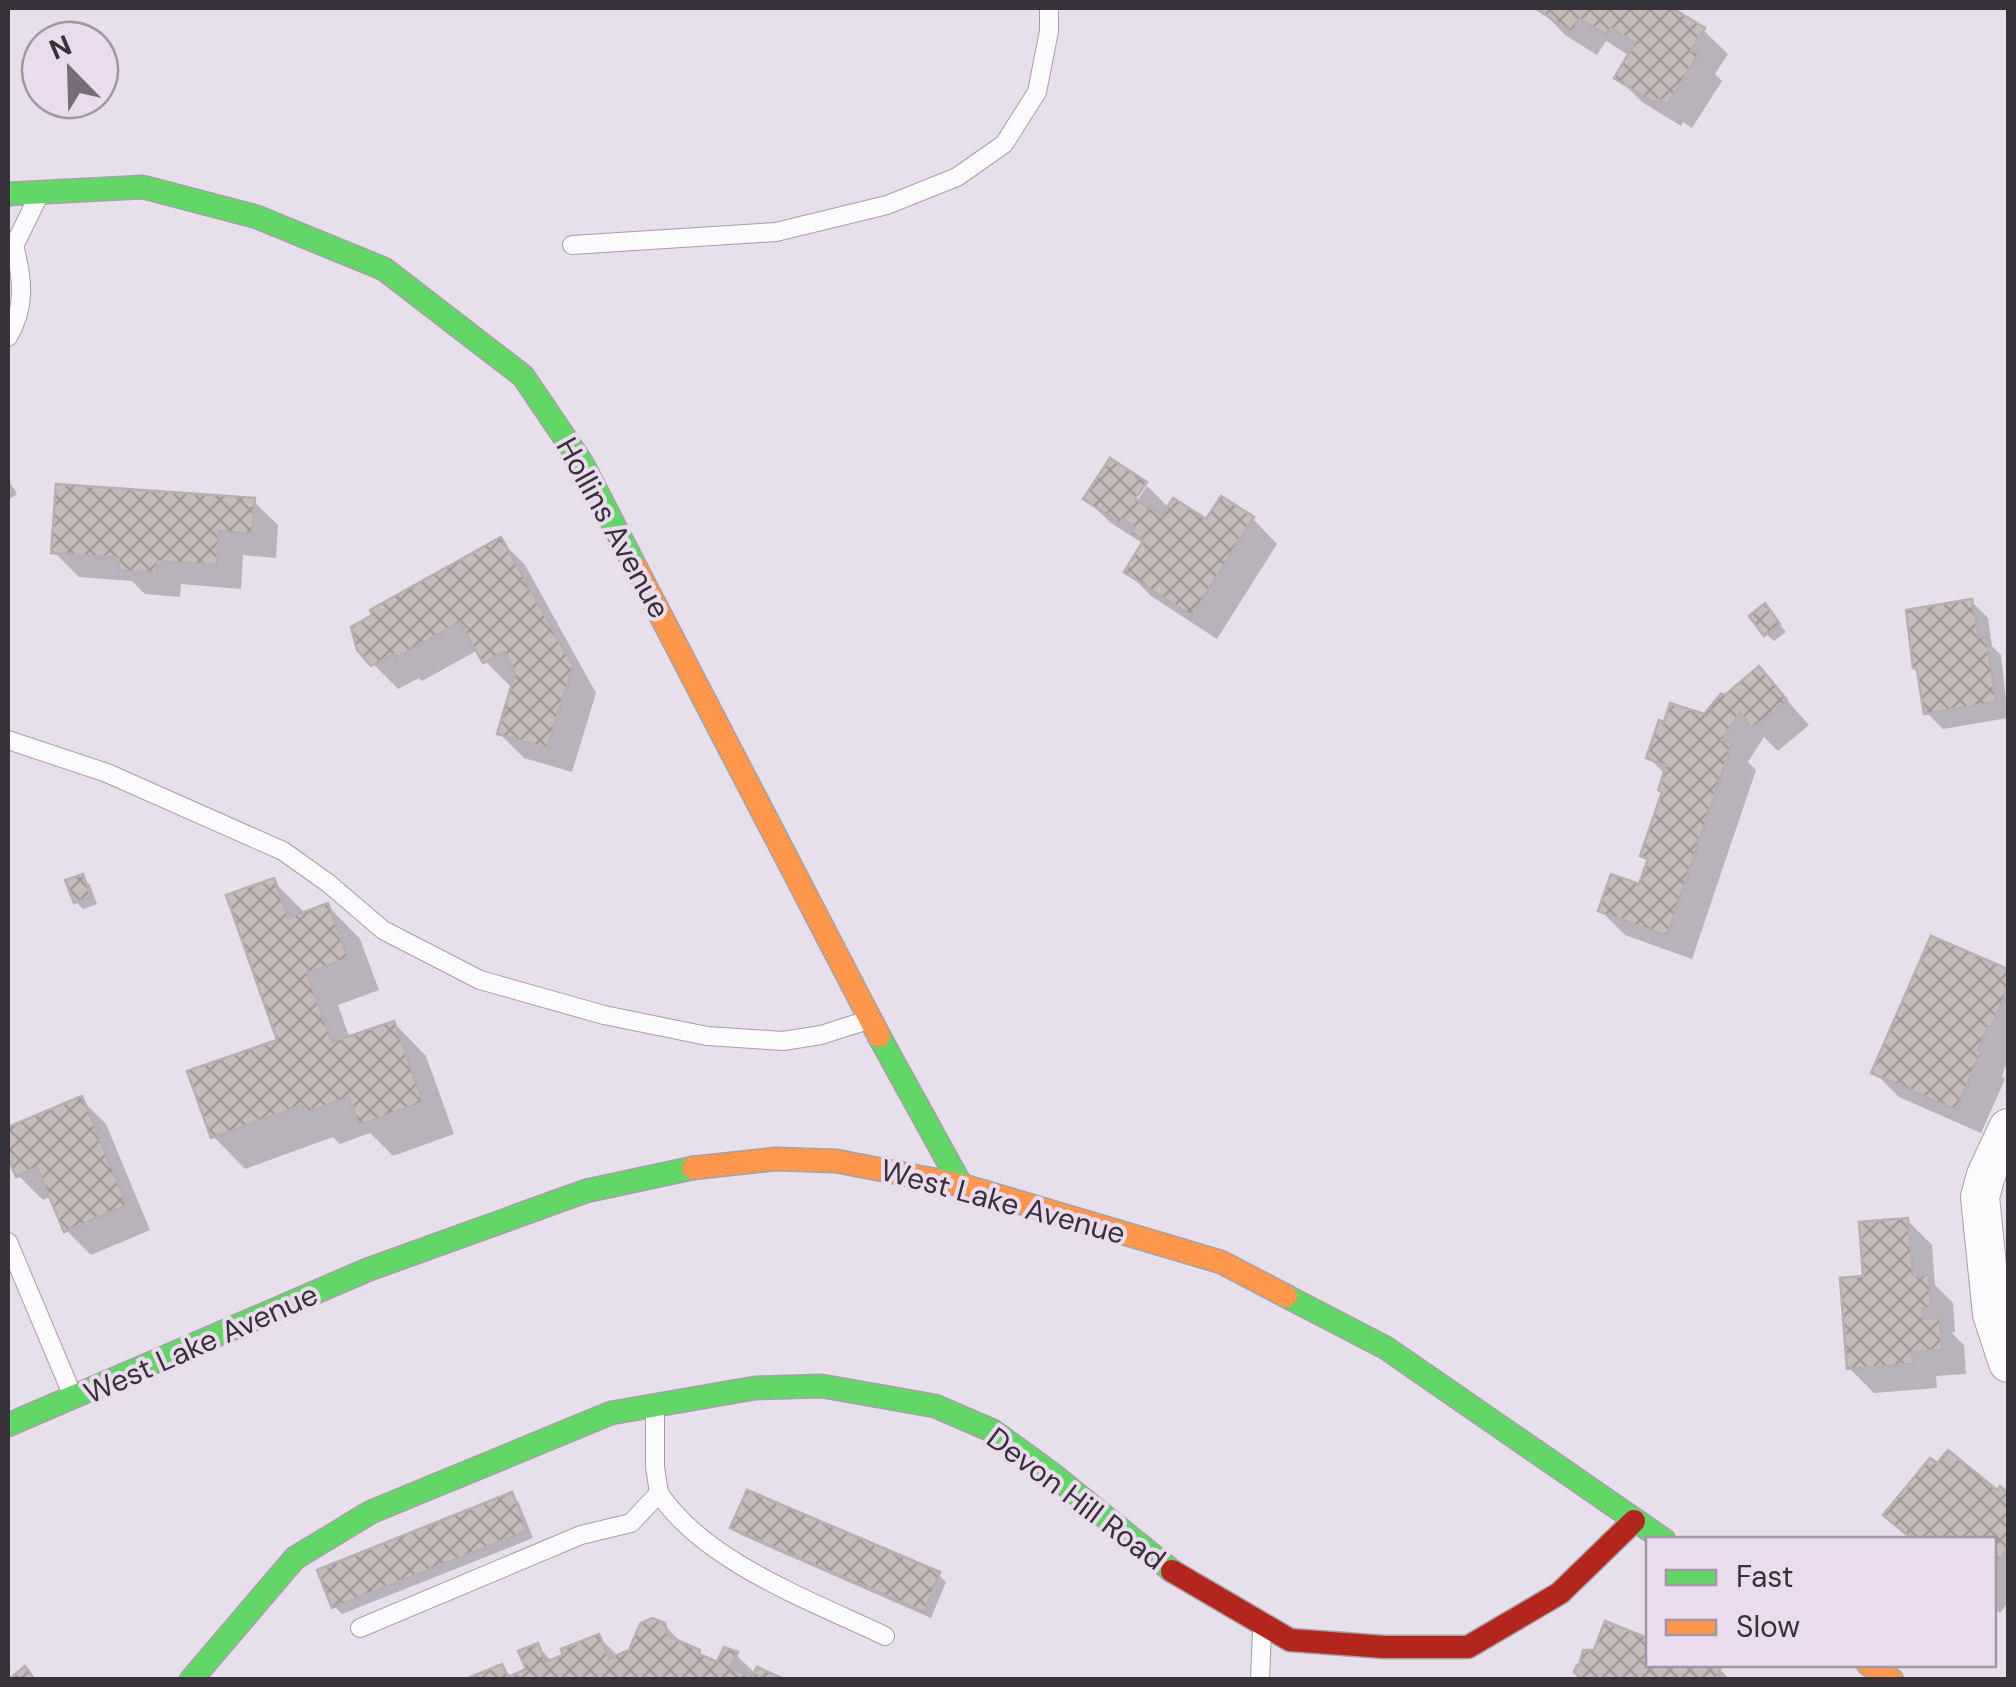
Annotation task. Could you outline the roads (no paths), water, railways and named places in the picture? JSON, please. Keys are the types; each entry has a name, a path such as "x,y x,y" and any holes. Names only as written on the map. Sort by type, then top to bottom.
{"street":[{"name":"Hollins Avenue","path":"8,194 143,187 257,217 384,268 523,376 582,462 870,1020 960,1185"},
{"path":"2008,1128 1980,1198 1992,1314 2008,1363"},
{"name":"West Lake Avenue","path":"8,1426 368,1270 586,1191 709,1166 775,1159 836,1161 960,1185 1220,1262 1386,1348 1659,1537"},
{"name":"Devon Hill Road","path":"191,1680 294,1558 372,1512 611,1414 755,1388 822,1386 935,1406 993,1431 1166,1568 1290,1640 1384,1647 1468,1647 1560,1593 1634,1521"}],"lane":[{"path":"572,245 776,232 887,204 957,177 1004,144 1037,92 1049,32 1049,8"},
{"path":"8,337 19,314 23,278 11,248 39,194"},
{"path":"8,740 107,773 283,851 383,930 480,980 604,1015 707,1036 783,1041 870,1020"},
{"path":"8,1242 74,1399"},
{"path":"656,1404 655,1466 660,1494 673,1514 700,1538 759,1574 885,1636"},
{"path":"360,1628 581,1535 631,1523 660,1494"},
{"path":"1260,1680 1262,1624"}]}
